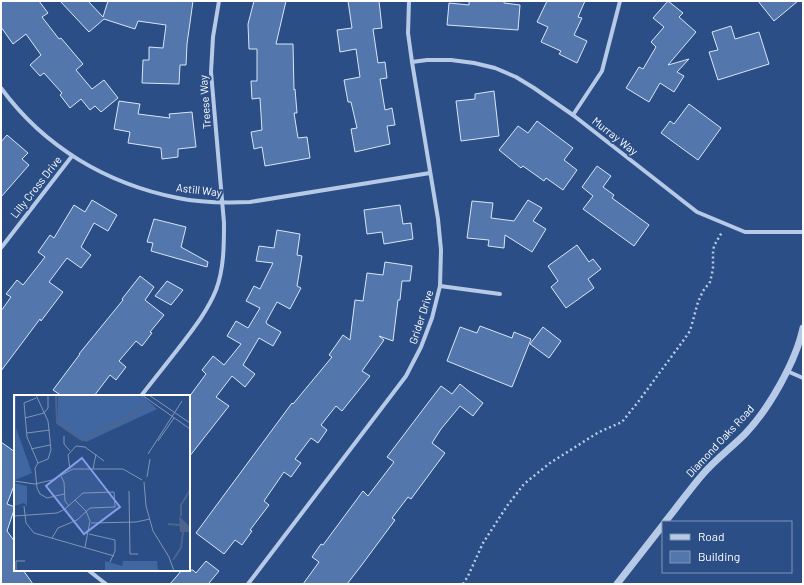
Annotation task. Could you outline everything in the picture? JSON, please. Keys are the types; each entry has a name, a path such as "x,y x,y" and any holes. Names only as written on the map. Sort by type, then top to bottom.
{"street":[{"name":"Treese Way","path":"219,1 213,37 211,72 222,203"},
{"name":"Grider Drive","path":"248,584 406,376 421,347 432,318 440,286 440,242 438,219 408,33 409,1"},
{"path":"573,115 602,71 620,1"},
{"name":"Murray Way","path":"412,62 427,60 451,60 474,63 495,68 516,77 573,115 697,212 745,232 803,232"},
{"name":"Astill Way","path":"1,88 35,127 52,142 72,156 94,169 118,180 146,190 178,198 222,203 250,202 430,173"},
{"name":"Lilly Cross Drive","path":"1,248 72,156"},
{"path":"142,395 194,328 208,307 216,290 222,268 224,245 222,203"},
{"path":"440,286 500,294"},
{"name":"Diamond Oaks Road","path":"666,521 703,474 745,433 766,406 787,371 803,328"},
{"path":"787,371 803,378"},
{"path":"617,584 662,526"},
{"path":"89,571 106,584"}],"path":[{"path":"463,584 483,543 507,506 524,484 550,463 599,432 622,422 683,341 690,331 698,302 703,291 710,282 713,269 714,246 727,225"}],"building":[{"path":"1,1 39,1 48,13 42,17 59,39 61,38 83,64 76,70 92,89 104,80 118,98 101,112 95,106 90,110 81,99 70,108 60,95 62,93 44,73 40,76 30,65 41,55 26,34 13,44 1,27"},
{"path":"60,1 88,1 103,17 108,1 193,1 187,44 186,65 180,65 179,84 142,83 143,60 149,60 149,47 163,48 166,25 138,21 135,29 104,19 89,32"},
{"path":"254,1 286,1 276,44 293,44 294,90 295,89 297,113 294,113 298,138 307,137 310,158 265,166 262,147 254,149 251,132 262,130 260,98 252,99 251,81 257,81 257,49 249,49 248,24"},
{"path":"348,1 379,1 382,28 373,29 378,63 385,62 387,78 380,79 385,110 392,108 395,125 387,126 390,144 355,152 351,129 357,128 351,102 348,102 344,80 360,77 356,49 340,52 337,30 352,28"},
{"path":"469,1 504,1 504,3 520,5 518,30 447,25 449,3 469,5"},
{"path":"547,1 585,1 578,17 582,18 574,35 587,41 577,63 559,54 561,51 541,42 548,27 537,22"},
{"path":"668,1 683,13 679,17 696,32 668,65 689,59 677,72 684,76 674,92 660,83 649,102 626,88 639,67 643,69 656,47 651,42 664,27 653,18"},
{"path":"758,1 798,1 774,21"},
{"path":"731,26 735,39 759,32 769,64 718,80 709,52 718,50 712,32"},
{"path":"494,91 499,136 461,141 456,101 475,99 475,94"},
{"path":"119,101 140,104 138,114 170,118 169,114 192,112 196,147 178,149 178,157 162,159 161,148 128,143 130,132 114,129"},
{"path":"689,104 721,128 698,160 661,133 670,121 674,124"},
{"path":"537,121 573,148 564,160 577,170 563,190 546,178 544,181 523,166 521,168 499,150 518,126 528,133"},
{"path":"7,135 28,153 22,159 29,165 1,197 1,142"},
{"path":"597,166 611,176 603,187 614,195 612,198 649,225 634,246 583,209 593,196 582,187"},
{"path":"92,200 117,215 108,231 94,223 81,247 91,255 81,268 67,258 49,282 63,292 41,321 40,319 1,371 1,311 11,297 6,294 17,280 23,285 45,257 38,252 50,235 54,238 74,205 85,212"},
{"path":"528,200 542,208 533,221 546,229 532,252 505,235 504,248 488,246 489,240 467,238 472,201 493,203 491,218 514,221"},
{"path":"400,205 403,224 411,223 413,239 384,244 382,232 367,234 364,210"},
{"path":"154,219 186,227 181,247 208,262 207,267 151,251 153,243 147,242"},
{"path":"277,230 300,234 297,255 302,256 297,286 301,288 290,309 277,302 266,322 281,332 273,346 259,338 243,365 255,374 245,387 232,376 216,397 229,406 190,456 190,396 206,374 202,370 213,356 224,365 241,344 227,336 236,321 248,328 260,308 246,301 254,286 260,289 273,263 256,261 259,246 274,248"},
{"path":"577,245 589,262 593,259 601,269 588,279 594,288 566,308 551,287 558,281 548,266"},
{"path":"385,262 412,266 410,281 402,281 393,341 379,336 384,340 362,371 370,376 342,411 336,406 321,425 327,430 318,443 311,438 295,459 301,463 291,477 284,472 264,501 269,505 250,530 252,531 242,545 235,540 224,554 196,533 292,403 293,404 332,357 329,355 343,335 350,340 355,300 363,301 367,273 383,275"},
{"path":"140,276 154,287 145,300 164,315 150,332 152,333 142,346 136,341 119,361 126,367 116,380 110,375 95,395 60,395 53,390 79,354 123,300 122,299"},
{"path":"167,281 183,290 171,305 155,296"},
{"path":"480,326 512,338 514,332 531,339 512,387 447,361 460,327 477,333"},
{"path":"543,327 561,341 549,358 530,344"},
{"path":"460,384 483,403 473,416 460,406 441,429 432,443 445,453 411,499 408,497 392,518 395,520 347,584 303,584 319,562 312,557 321,544 323,545 363,491 368,496 394,462 387,457 441,386 452,394"},
{"path":"1,442 14,451 14,486 7,504 14,507 14,510 7,531 14,541 14,571 24,571 33,584 1,584"},
{"path":"206,561 219,571 209,583 210,584 170,584 181,571 193,570 196,573"}]}
